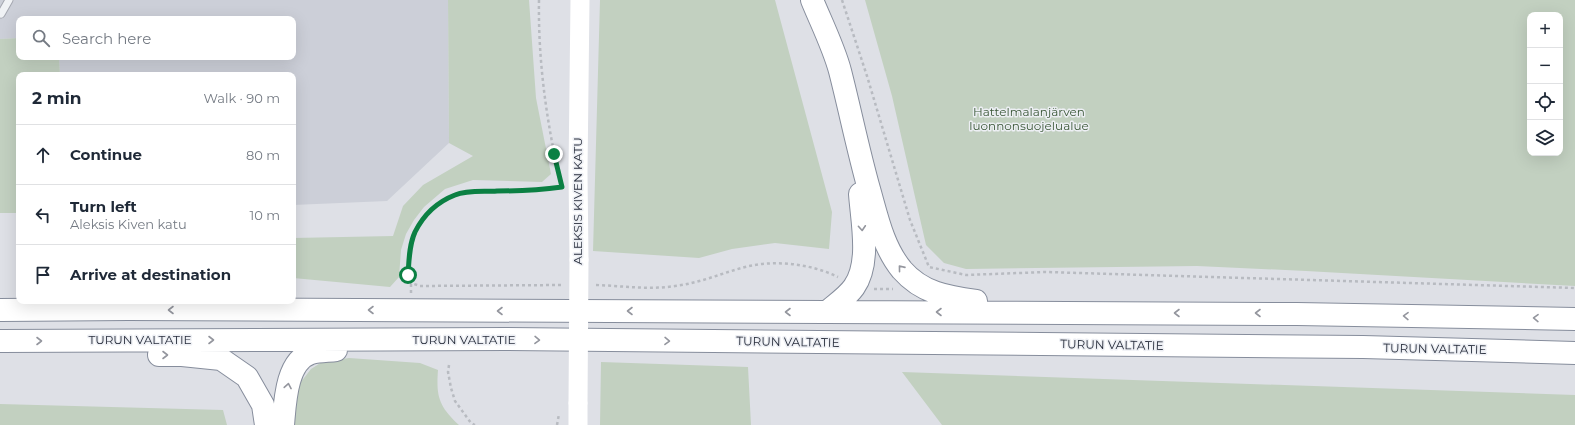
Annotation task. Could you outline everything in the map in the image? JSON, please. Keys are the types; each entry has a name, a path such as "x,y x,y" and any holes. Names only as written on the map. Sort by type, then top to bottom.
{"highway":[{"path":"812,0 839,69 857,147 879,227 890,253 902,270 922,274 926,289 945,297 1048,312"},
{"path":"827,312 843,299 855,286 860,275 864,259 857,147"},
{"path":"0,310 1048,312 1297,314 1575,319"},
{"path":"283,425 288,380 301,360 311,353 350,348 391,348 506,339"},
{"name":"TURUN VALTATIE","path":"0,341 506,339 1363,347 1575,353"},
{"path":"0,355 182,355 221,360 247,377 263,405 266,425"}],"main road":[{"name":"ALEKSIS KIVEN KATU","path":"578,425 580,0"}],"lane":[{"path":"1,14 9,0"}],"path":[{"name":"ALEKSIS KIVEN KATU","path":"539,0 538,19 544,92 562,187 562,195"},
{"path":"842,0 867,76 910,220 922,274"},
{"path":"562,187 533,190 470,192 455,195 443,201 430,211 414,234 409,258 408,275 411,283 420,286 564,285"},
{"path":"594,285 661,288 691,284 749,266 794,264 827,272 863,289 902,289 922,274 966,275 1046,272 1575,288"},
{"path":"449,365 448,372 455,401 471,423 475,425"}],"shaded area":[{"path":"0,0 448,0 449,143 387,201 296,205 296,72 60,72 59,60 296,60 296,16 16,16 16,38 0,39"}],"green space":[{"path":"448,0 529,0 536,98 551,174 542,182 473,180 445,189 424,207 406,234 401,250 399,277 390,287 296,278 296,238 393,236 403,206 423,185 473,156 449,143"},
{"path":"600,0 775,0 832,212 829,249 775,243 732,249 699,258 593,251"},
{"name":"Hattelmalanjärven luonnonsuojelualue","path":"865,0 1575,0 1575,286 1197,266 966,269 944,263 926,245 892,96"},
{"path":"16,38 16,60 59,60 60,72 16,72 16,213 0,213 0,39"},
{"path":"349,358 420,363 438,370 438,394 440,400 447,412 459,425 294,425 296,388 311,369 322,362"},
{"path":"601,362 748,367 751,425 600,425"},
{"path":"902,372 1575,395 1575,425 942,425"},
{"path":"0,404 223,410 227,425 0,425"}],"route":[{"path":"408,275 409,258 414,234 430,211 443,201 455,195 470,192 533,190 562,187 554,154"}]}
